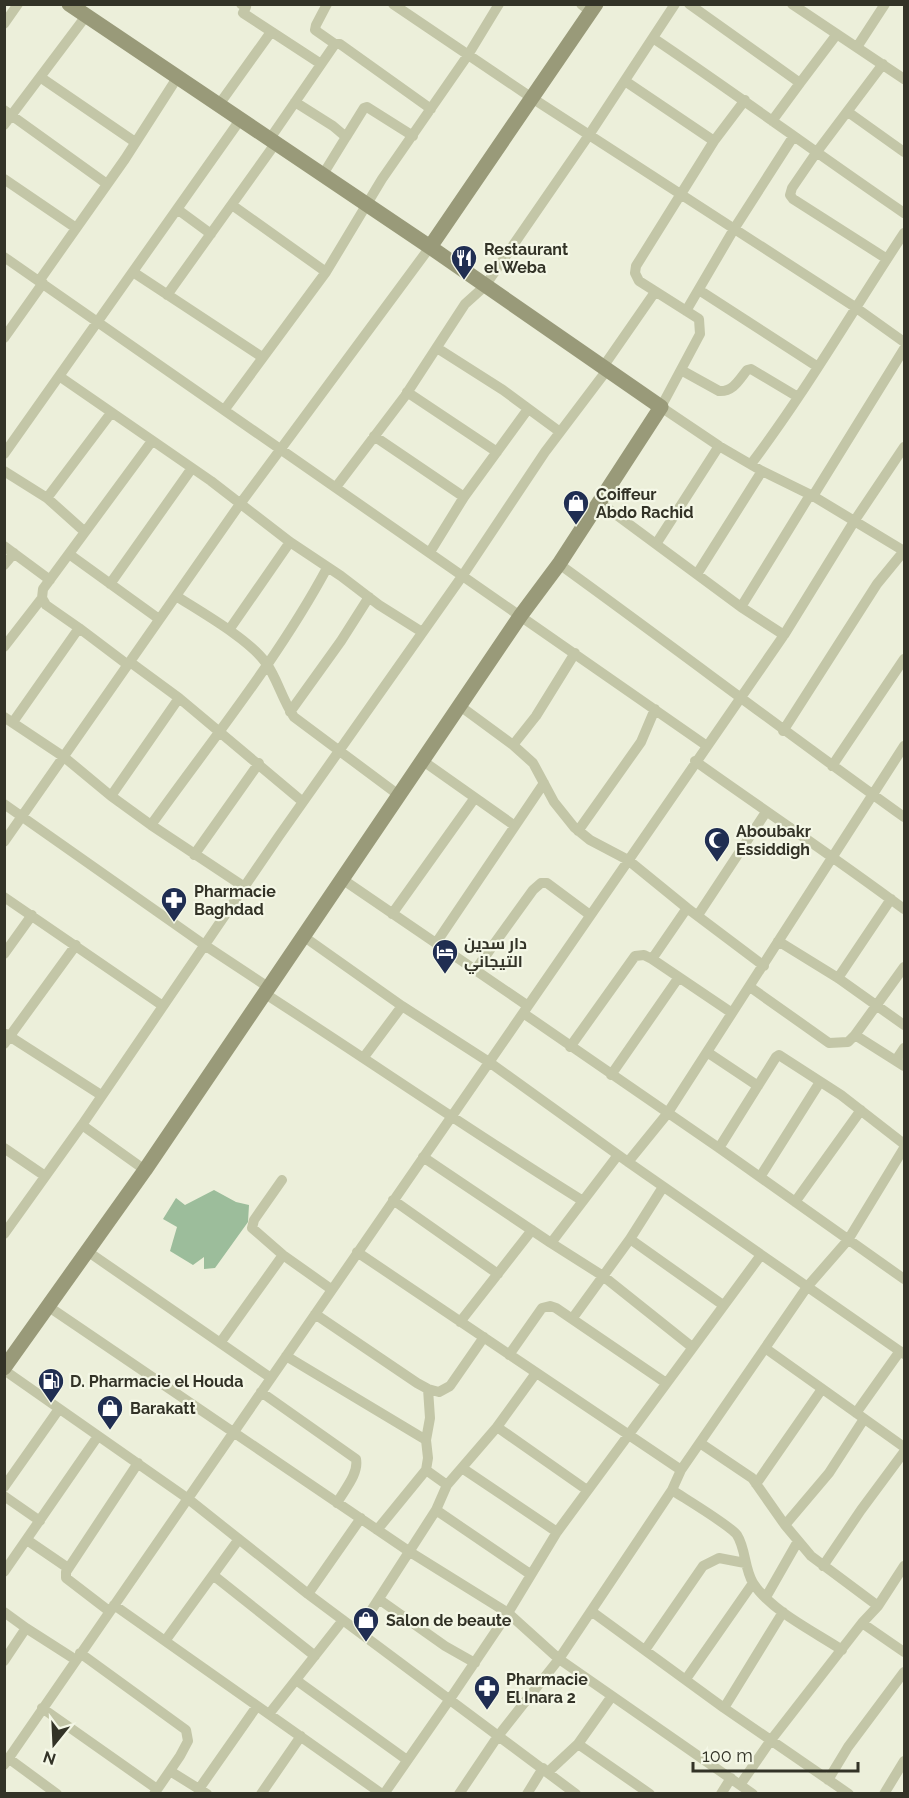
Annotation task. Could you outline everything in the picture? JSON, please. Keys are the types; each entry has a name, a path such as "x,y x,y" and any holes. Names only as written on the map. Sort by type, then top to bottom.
{"main road":[{"path":"4,1369 145,1170 521,615 559,564 661,407 430,247 69,4"},
{"path":"430,247 532,98 589,7"}],"street":[{"path":"4,24 18,4"},
{"path":"327,4 315,30 335,44 340,44 431,109"},
{"path":"393,4 532,98 855,307 904,342"},
{"path":"225,409 326,272 382,179 468,55 499,4"},
{"path":"336,487 407,392 465,304 484,286 589,135 675,4"},
{"path":"689,4 800,83"},
{"path":"792,4 809,9 837,34 904,78"},
{"path":"857,47 885,4"},
{"path":"245,5 243,12 321,64"},
{"path":"4,125 8,112 40,77 86,16"},
{"path":"218,106 271,32"},
{"path":"772,120 837,34"},
{"path":"653,38 904,213"},
{"path":"167,295 232,205 295,102 335,44"},
{"path":"883,64 816,153 792,188 790,195 887,259"},
{"path":"40,77 135,142"},
{"path":"6,334 177,78"},
{"path":"625,81 714,141"},
{"path":"745,100 714,141 636,266 635,273 639,281 699,319 700,334 661,407 719,446 762,471 812,495 904,551 877,584 783,731"},
{"path":"295,102 346,137"},
{"path":"322,176 364,108 367,107 413,135"},
{"path":"8,112 107,184"},
{"path":"848,112 904,152"},
{"path":"4,454 240,120"},
{"path":"686,311 734,229 793,137"},
{"path":"4,179 76,228"},
{"path":"232,205 326,272"},
{"path":"177,209 211,234"},
{"path":"752,464 798,398 904,233"},
{"path":"4,842 240,504 430,247"},
{"path":"4,257 707,746"},
{"path":"133,272 262,357"},
{"path":"699,290 818,367"},
{"path":"4,1234 463,575 655,292"},
{"path":"437,348 560,432"},
{"path":"741,606 904,349"},
{"path":"681,370 719,392 724,392 729,391 747,370 751,369 798,398"},
{"path":"59,376 192,468 290,542 422,632"},
{"path":"407,392 497,452"},
{"path":"430,552 464,497 528,409"},
{"path":"47,498 111,413"},
{"path":"374,436 464,497"},
{"path":"4,647 42,598 43,589 152,441"},
{"path":"656,544 719,446"},
{"path":"57,1794 8,1755 784,635 855,520 904,447"},
{"path":"110,584 192,468"},
{"path":"4,471 47,498 85,532"},
{"path":"697,574 762,471"},
{"path":"599,502 784,635"},
{"path":"229,630 290,542"},
{"path":"4,546 50,580"},
{"path":"4,565 14,553"},
{"path":"69,554 159,620"},
{"path":"559,564 709,673 783,731 904,817"},
{"path":"150,825 267,664 309,601 327,568"},
{"path":"176,596 229,630 267,664 294,717 400,796"},
{"path":"290,712 341,641 369,597"},
{"path":"42,598 46,605 179,698 303,802"},
{"path":"79,628 9,720 64,757 150,825 246,888"},
{"path":"513,746 536,716 575,653"},
{"path":"832,766 904,659"},
{"path":"111,796 179,698"},
{"path":"460,706 533,763 554,802 578,831 628,860 764,966"},
{"path":"578,831 640,742 654,709"},
{"path":"628,1162 667,1114 904,746"},
{"path":"423,761 515,826"},
{"path":"695,761 766,812 834,856 904,909"},
{"path":"194,855 259,763"},
{"path":"436,943 544,783"},
{"path":"392,914 474,799"},
{"path":"4,804 266,990 504,1152 583,1201"},
{"path":"698,915 766,812"},
{"path":"342,879 476,969 570,1047 848,1240 903,1274"},
{"path":"476,969 533,890 541,883 547,883 590,915"},
{"path":"4,897 163,1006"},
{"path":"838,978 891,898"},
{"path":"652,959 687,908"},
{"path":"4,954 32,915"},
{"path":"303,936 402,1006 489,1062 663,1187 902,1353 860,1416 829,1473 785,1526"},
{"path":"778,941 838,978 904,1025"},
{"path":"76,945 6,1038 101,1095"},
{"path":"570,1047 635,956 644,955 652,959 732,1013"},
{"path":"750,987 829,1043 848,1042 904,967"},
{"path":"612,1075 679,977"},
{"path":"364,1057 402,1006"},
{"path":"855,1035 900,1063 904,1048"},
{"path":"706,1053 758,1086"},
{"path":"459,1794 498,1736 560,1659 672,1490 681,1470 807,1287 848,1240 904,1146 861,1110 779,1055 718,1148"},
{"path":"760,1177 820,1082"},
{"path":"795,1202 861,1110"},
{"path":"82,1125 145,1170"},
{"path":"4,1148 45,1176"},
{"path":"551,1243 618,1155"},
{"path":"423,1157 603,1276 692,1347"},
{"path":"282,1180 254,1220 252,1228 283,1255 331,1289"},
{"path":"572,1319 630,1239 663,1187"},
{"path":"393,1200 498,1274"},
{"path":"460,1322 532,1230"},
{"path":"630,1239 723,1305"},
{"path":"87,1251 271,1378"},
{"path":"357,1252 681,1470"},
{"path":"220,1343 283,1255"},
{"path":"138,1463 68,1568 66,1578 165,1641 383,1794 508,1613 557,1532 761,1255"},
{"path":"49,1306 377,1530 508,1613 560,1659 753,1794"},
{"path":"509,1355 542,1308 550,1306 666,1383"},
{"path":"315,1314 429,1389 439,1392 450,1386 484,1338"},
{"path":"765,1348 904,1447"},
{"path":"286,1356 426,1440"},
{"path":"4,1369 187,1498 308,1594 576,1794"},
{"path":"358,1631 436,1510 447,1485 497,1427 536,1373"},
{"path":"377,1530 426,1470 428,1458 426,1440 430,1418 429,1389"},
{"path":"756,1484 822,1389"},
{"path":"261,1392 356,1459 358,1466 337,1503"},
{"path":"4,1487 59,1409"},
{"path":"497,1427 587,1490"},
{"path":"4,1572 98,1436"},
{"path":"700,1443 752,1478 785,1526 811,1556 878,1606"},
{"path":"823,1566 861,1509 904,1452"},
{"path":"462,1468 557,1532"},
{"path":"426,1470 447,1485"},
{"path":"672,1490 736,1533 753,1583 766,1597 783,1612 842,1650"},
{"path":"4,1496 40,1521"},
{"path":"436,1510 530,1574"},
{"path":"308,1594 361,1518"},
{"path":"165,1641 239,1539"},
{"path":"27,1540 68,1568"},
{"path":"766,1597 798,1541"},
{"path":"645,1650 703,1566 718,1558 745,1563"},
{"path":"721,1794 736,1781 771,1740 862,1623 878,1606 903,1571"},
{"path":"213,1575 315,1656"},
{"path":"686,1679 753,1583"},
{"path":"380,1600 445,1646 475,1662"},
{"path":"591,1611 849,1794"},
{"path":"4,1612 26,1628 78,1657 186,1730 188,1741 155,1791 42,1708"},
{"path":"724,1707 783,1612"},
{"path":"269,1714 343,1620"},
{"path":"862,1623 904,1652"},
{"path":"4,1661 26,1628"},
{"path":"828,1780 848,1746 904,1672"},
{"path":"296,1680 407,1760"},
{"path":"527,1794 545,1770 578,1744 612,1696"},
{"path":"170,1771 203,1791 257,1706"},
{"path":"275,1794 263,1790 301,1736"},
{"path":"578,1744 650,1794"},
{"path":"884,1794 904,1761"}],"green space":[{"path":"214,1190 236,1202 249,1205 248,1222 215,1268 204,1269 204,1257 193,1265 170,1251 177,1227 163,1219 176,1198 185,1205"}],"place":[{"name":"Restaurant el Weba","path":"464,281"},
{"name":"Coiffeur Abdo Rachid","path":"576,526"},
{"name":"Aboubakr Essiddigh","path":"717,863"},
{"name":"Pharmacie Baghdad","path":"174,923"},
{"name":"دار سدين التيجاني","path":"445,975"},
{"name":"D. Pharmacie el Houda","path":"51,1404"},
{"name":"Barakatt","path":"110,1431"},
{"name":"Salon de beaute","path":"366,1643"},
{"name":"Pharmacie El Inara 2","path":"487,1711"}]}
